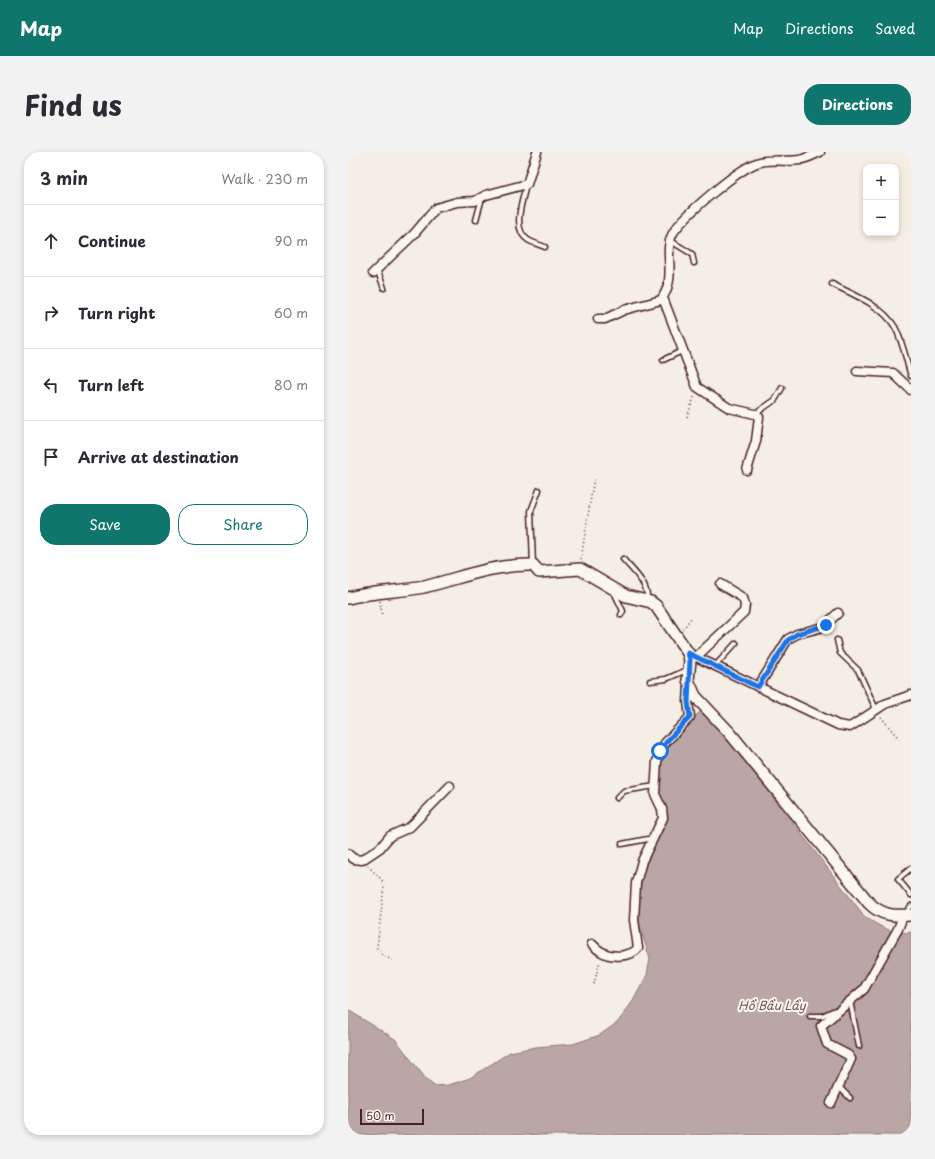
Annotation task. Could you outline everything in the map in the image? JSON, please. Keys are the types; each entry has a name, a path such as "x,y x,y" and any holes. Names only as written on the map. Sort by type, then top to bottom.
{"street":[{"path":"375,271 414,234 436,208 457,202 475,201 482,197 526,184 537,152"},
{"path":"747,470 757,434 759,420 755,414 729,408 697,387 663,298 671,273 671,236 680,224 725,183 751,166 760,162 772,160 802,159 820,152"},
{"path":"598,319 605,319 624,310 656,302 663,298"},
{"path":"857,371 893,373 911,390"},
{"path":"348,598 379,592 423,587 498,567 533,565 539,572 580,569 613,589 634,599 647,601 656,606 677,637 692,655 838,725 850,727 885,704 911,695"},
{"path":"592,944 602,952 617,956 632,953 638,948 634,920 638,870 663,818 662,809 655,794 656,767 660,751 668,740 690,717 688,702 689,669 692,655 745,608 743,598 720,584"},
{"path":"758,687 788,640 797,634 823,627 838,613"},
{"path":"689,685 695,696 728,732 869,903 876,910 887,915 898,917 907,915"},
{"path":"348,854 354,859 362,860 382,847 390,836 410,828 450,786"},
{"path":"831,1103 851,1059 848,1055 827,1044 820,1028 864,989 907,915"}],"lane":[{"path":"526,184 519,222 521,231 528,240 546,247"},
{"path":"476,220 482,197"},
{"path":"671,241 692,254 694,263"},
{"path":"375,271 384,288"},
{"path":"832,284 876,307 889,319 898,336 911,376"},
{"path":"663,360 682,351"},
{"path":"755,414 775,400 782,388"},
{"path":"533,565 531,511 539,490"},
{"path":"623,558 645,586 648,594 647,601"},
{"path":"613,589 623,611 622,615"},
{"path":"837,640 840,653 858,670 876,709"},
{"path":"715,666 736,643"},
{"path":"650,681 673,676 689,669"},
{"path":"617,798 624,791 655,786"},
{"path":"622,844 654,838"},
{"path":"911,868 898,879 911,895"},
{"path":"907,915 911,906"},
{"path":"850,1000 859,1046"},
{"path":"810,1016 825,1015 842,1007"},
{"path":"839,1086 850,1098"}],"path":[{"path":"687,417 697,387"},
{"path":"580,569 594,478"},
{"path":"379,592 382,615"},
{"path":"677,637 691,618"},
{"path":"876,709 884,722 899,739"},
{"path":"362,860 384,883 377,944 382,955 394,961"},
{"path":"594,984 602,952"}],"water":[{"name":"Hồ Bầu Lầy","path":"703,710 717,724 865,917 892,931 904,933 911,932 911,1135 348,1135 348,1010 395,1039 426,1079 434,1086 449,1085 470,1078 510,1052 536,1047 573,1044 600,1035 618,1022 633,1001 647,975 650,959 639,924 637,906 640,879 659,832 662,803 657,785 662,751 691,719"}],"route":[{"path":"660,751 668,740 690,717 688,702 690,660 688,653 758,687 786,642 791,637 826,625"}]}
